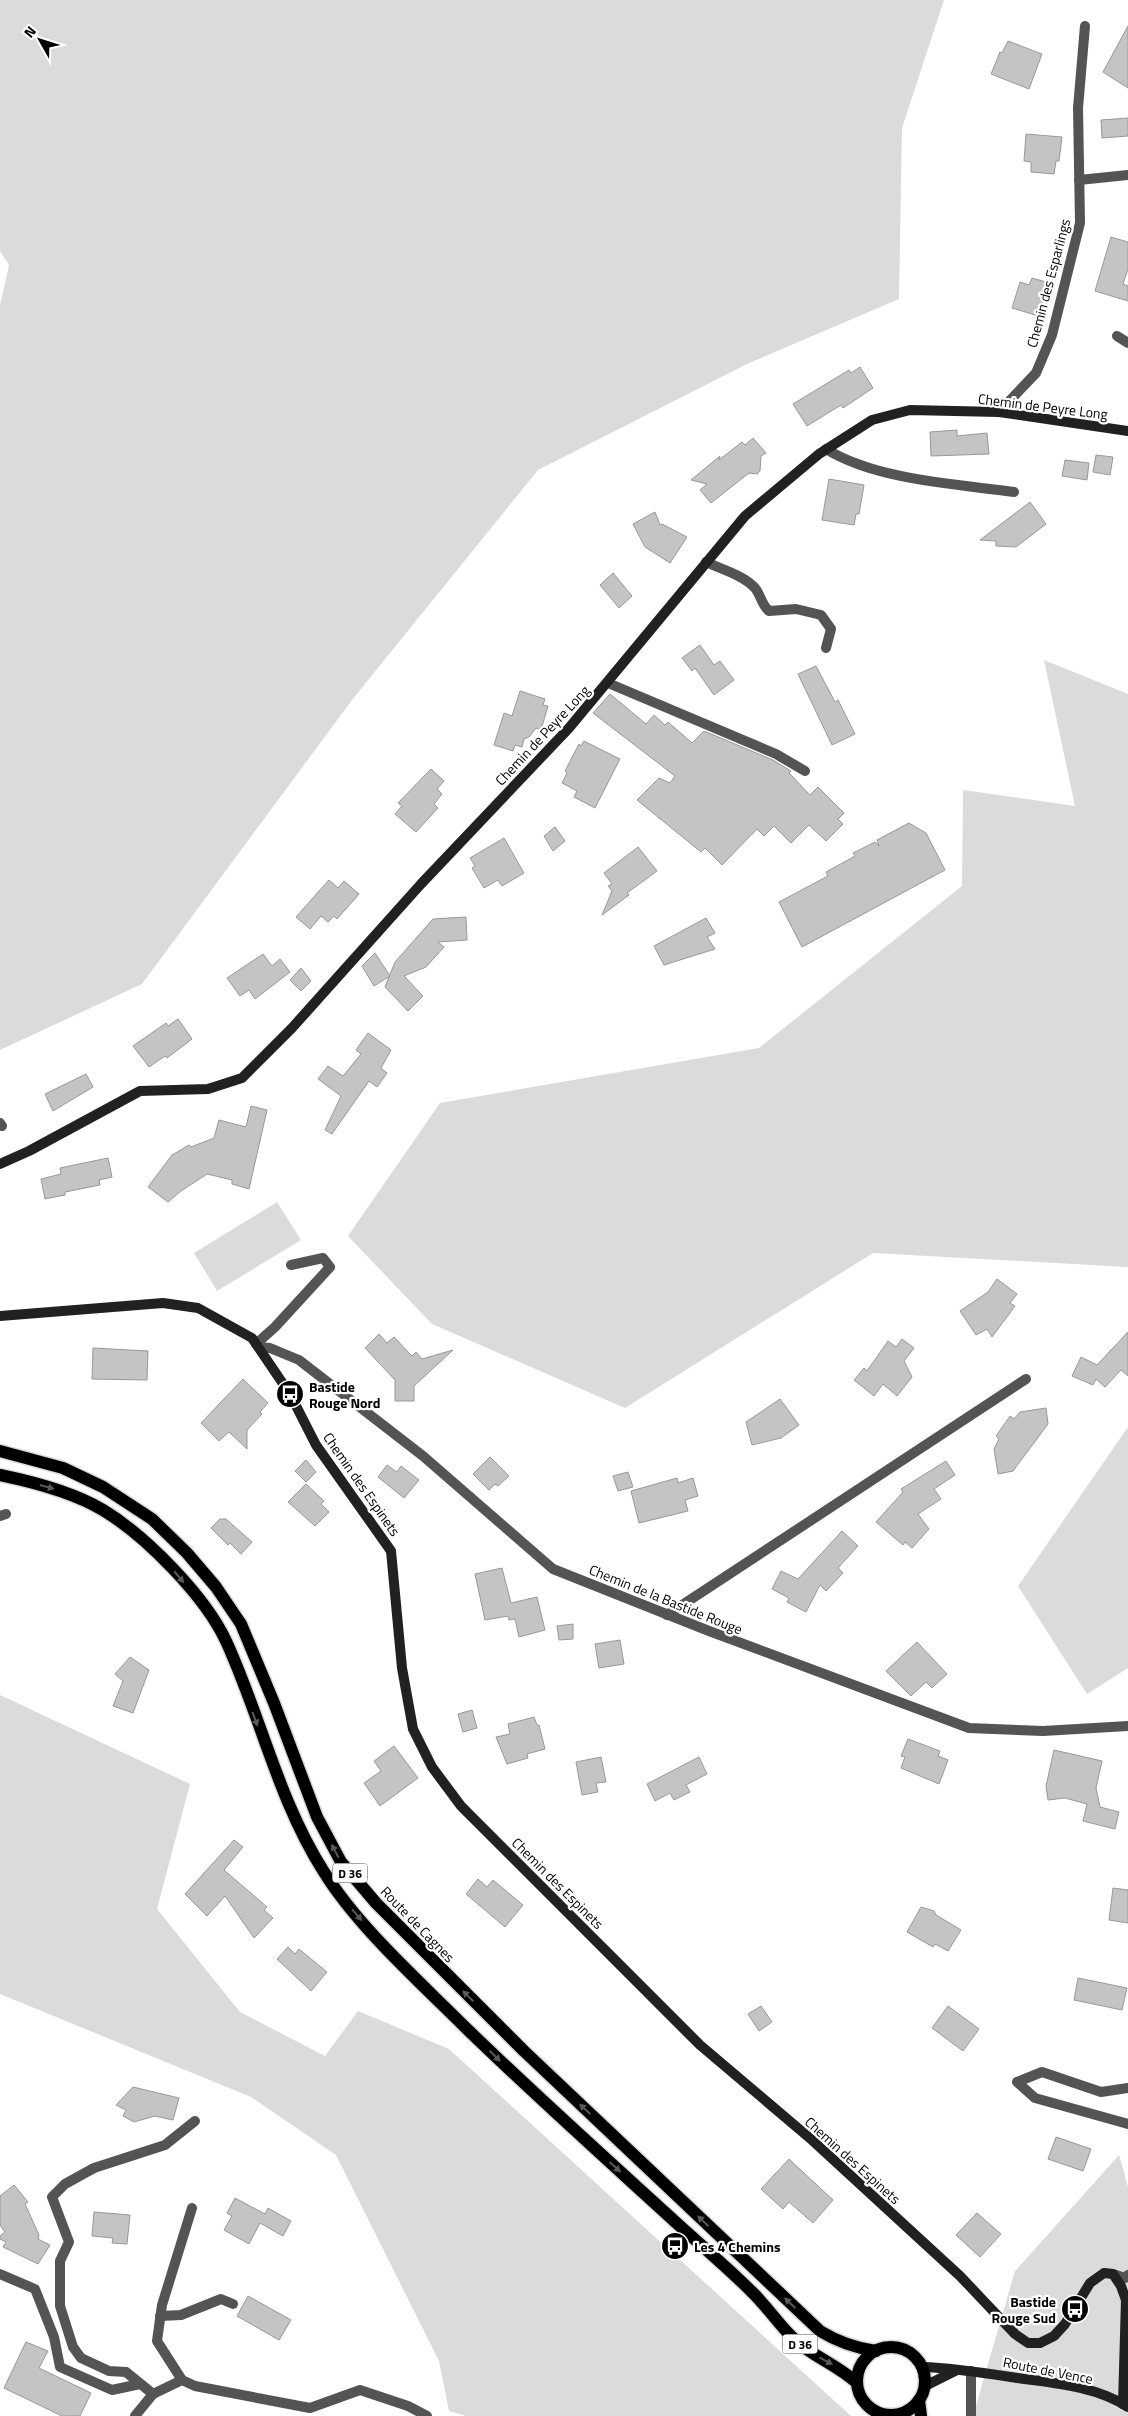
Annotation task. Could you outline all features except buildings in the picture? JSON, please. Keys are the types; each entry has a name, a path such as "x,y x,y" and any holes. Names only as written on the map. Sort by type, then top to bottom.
{"main road":[{"name":"Route de Cagnes","path":"0,1451 63,1468 103,1486 152,1519 187,1554 216,1587 241,1624 274,1703 317,1817 341,1862 376,1903 524,2051 820,2331 839,2342 857,2348 876,2351"},
{"name":"D 36","path":"0,1475 56,1490 102,1509 143,1540 174,1570 200,1602 225,1638 284,1798 325,1874 356,1914 406,1968 508,2069 753,2292 793,2338 807,2350 837,2366 857,2383"},
{"path":"886,2347 897,2347 912,2354 922,2367 925,2386 919,2400 906,2411 890,2416 878,2412 868,2405 860,2395 857,2383 862,2364 876,2351 886,2347"},
{"path":"919,2400 921,2416"}],"street":[{"name":"Chemin des Esparlings","path":"999,412 1036,373 1052,335 1080,223 1078,108 1086,26"},
{"path":"1079,180 1128,175"},
{"path":"1117,336 1128,343"},
{"name":"Chemin de Peyre Long","path":"0,1164 29,1151 140,1091 208,1089 242,1078 292,1028 421,884 569,728 745,516 826,449 872,420 910,410 999,412 1128,431"},
{"path":"826,449 839,457 898,475 1014,492"},
{"path":"706,562 740,578 755,588 762,605 769,610 796,609 821,615 831,630 826,648"},
{"path":"608,683 776,754 805,771"},
{"path":"258,1345 330,1267 323,1258 291,1265"},
{"name":"Chemin des Espinets","path":"0,1316 163,1303 198,1308 252,1338 290,1394 316,1446 392,1551 402,1668 414,1729 432,1767 462,1806 700,2045 812,2140 960,2276 1016,2334 1028,2343 1040,2343 1054,2336 1065,2324 1090,2283 1104,2273 1113,2274"},
{"name":"Chemin de la Bastide Rouge","path":"258,1345 299,1360 423,1456 553,1569 667,1615 969,1728 1043,1731 1128,1726"},
{"path":"667,1615 1026,1379"},
{"path":"1128,2088 1102,2092 1042,2072 1017,2082 1035,2098 1128,2124"},
{"path":"154,2394 126,2372 109,2371 81,2358 73,2347 60,2306 60,2261 69,2242 52,2197 65,2184 94,2168 165,2145 196,2121"},
{"path":"192,2208 160,2316 157,2341 182,2380 195,2386 310,2408 360,2390 408,2406 427,2416"},
{"path":"0,2274 35,2289 54,2337 60,2367 112,2390 140,2384"},
{"path":"1113,2274 1125,2278 1128,2275"},
{"path":"1113,2274 1121,2286 1126,2300 1126,2405"},
{"path":"160,2316 181,2315 221,2299 233,2304"},
{"name":"Route de Vence","path":"922,2367 960,2368 1067,2385 1092,2391 1126,2405"},
{"path":"925,2386 960,2368"},
{"path":"971,2371 971,2416"},
{"path":"135,2416 154,2394 182,2380"}],"shaded area":[{"path":"0,0 944,0 902,128 899,299 747,364 538,470 352,700 142,984 0,1050 0,305 9,265 0,251"},
{"path":"1044,660 1128,694 1128,1267 873,1253 625,1408 432,1324 348,1236 440,1103 759,1048 962,886 963,790 1075,806"},
{"path":"277,1202 301,1240 217,1291 194,1253"},
{"path":"1128,1427 1128,1668 1087,1694 1018,1586"},
{"path":"0,1695 190,1784 157,1909 240,2012 325,2056 358,2011 449,2049 851,2416 466,2416 449,2411 439,2361 336,2155 251,2097 0,1994"},
{"path":"1119,2155 1128,2187 1128,2416 973,2416 1015,2271"}],"place":[{"name":"Bastide Rouge Nord","path":"290,1394"},
{"name":"Les 4 Chemins","path":"675,2246"},
{"name":"Bastide Rouge Sud","path":"1075,2309"}]}
